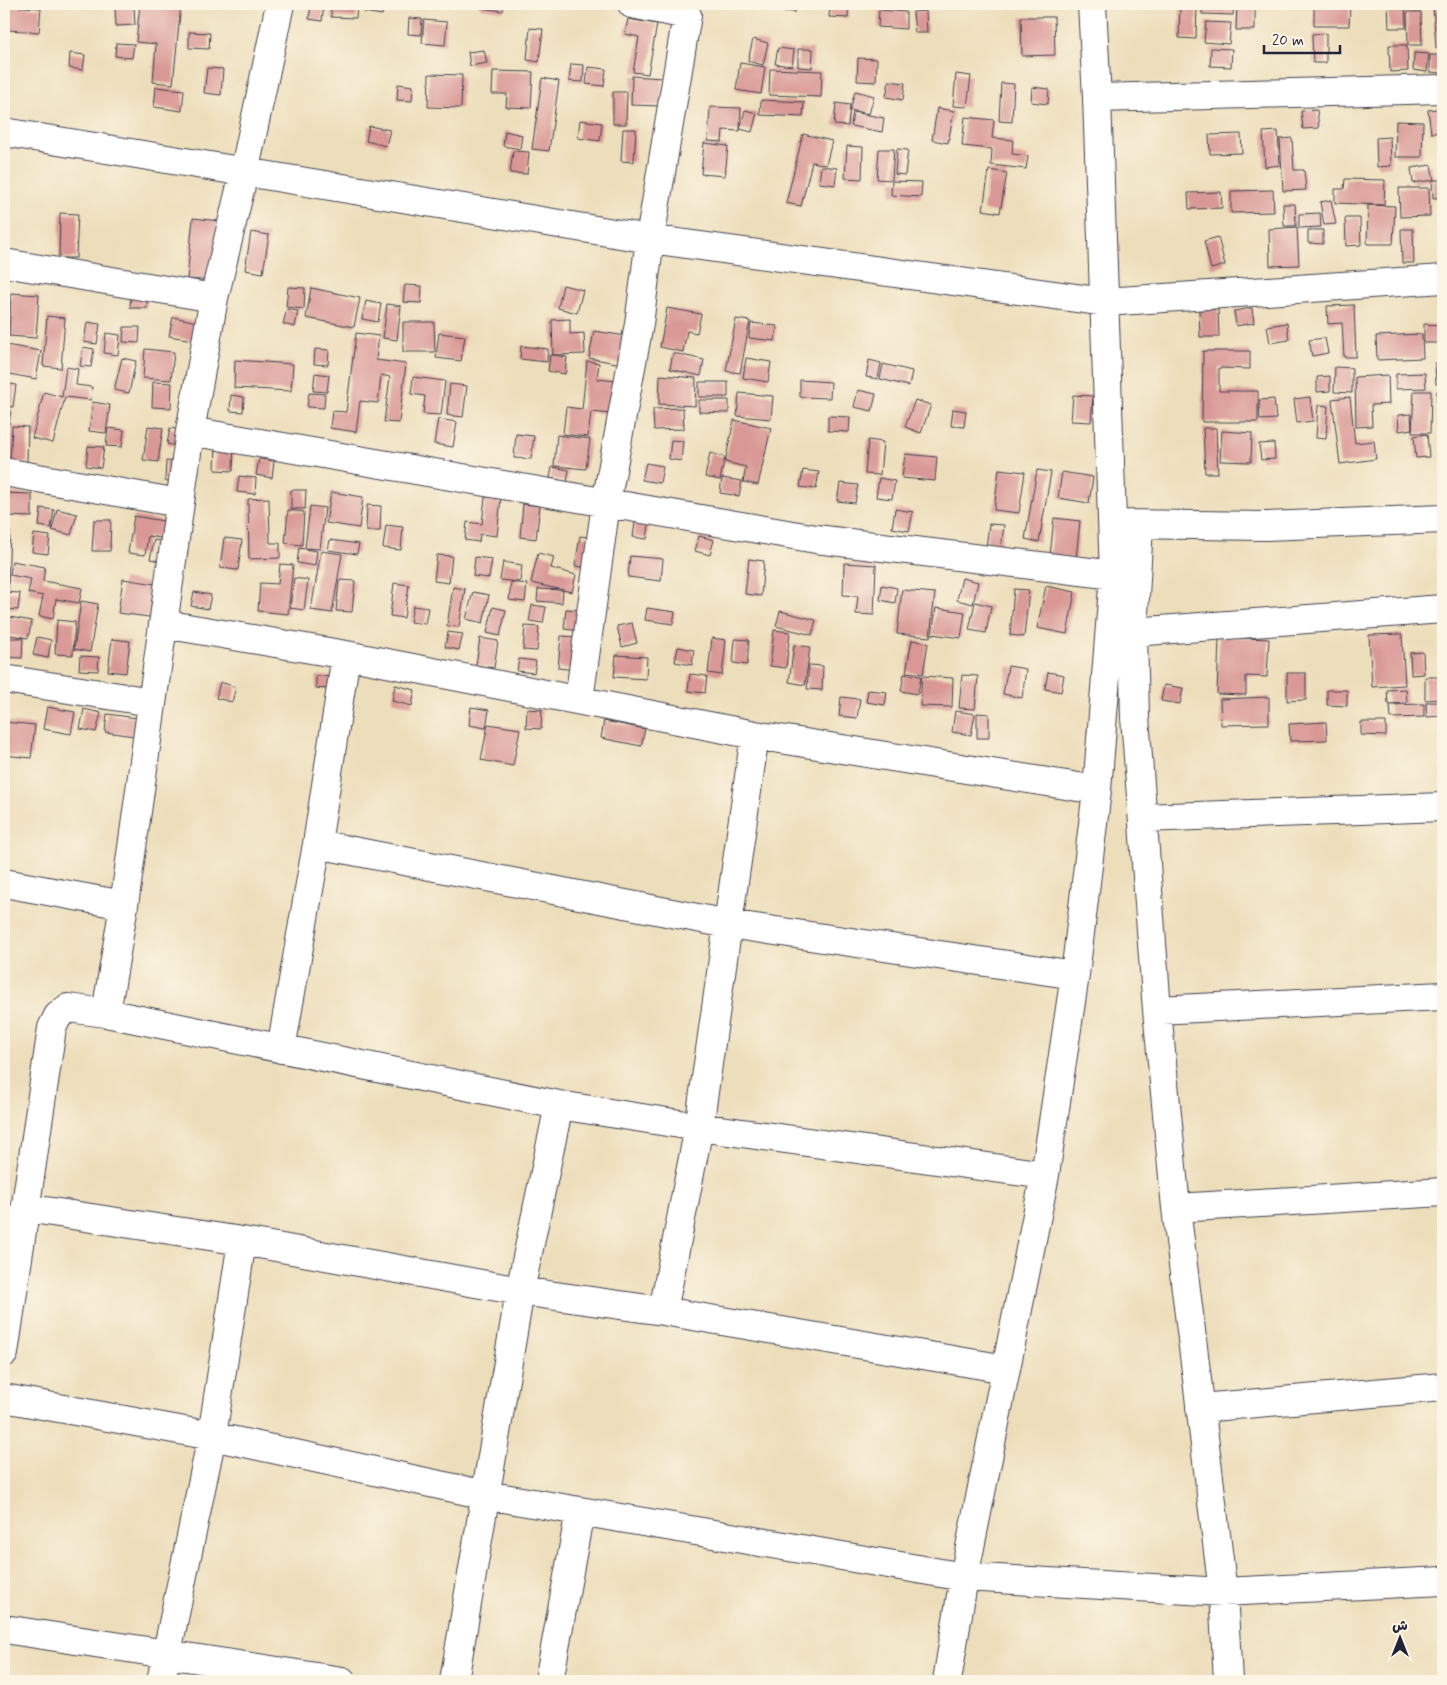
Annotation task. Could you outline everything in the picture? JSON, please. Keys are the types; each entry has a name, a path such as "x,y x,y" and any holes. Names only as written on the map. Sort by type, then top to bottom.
{"street":[{"path":"106,1013 124,905 190,431 214,298 244,173 280,4"},
{"path":"578,700 606,503 638,324 687,15 632,4"},
{"path":"946,1681 964,1577 1044,1175 1075,975 1097,790 1114,575 1092,4"},
{"path":"1097,98 1443,89"},
{"path":"4,132 650,239 1104,302 1443,279"},
{"path":"4,263 214,298"},
{"path":"190,431 816,539 1114,575"},
{"path":"4,472 179,503"},
{"path":"1112,523 1266,526 1443,519"},
{"path":"1140,525 1133,632 1134,717 1157,1010 1176,1208 1223,1592 1228,1681"},
{"path":"1133,632 1443,610"},
{"path":"164,624 346,655 755,735 1097,790"},
{"path":"281,1049 317,844 346,655"},
{"path":"4,679 152,702"},
{"path":"663,1311 699,1127 755,735"},
{"path":"1143,818 1443,807"},
{"path":"317,844 728,924 1075,975"},
{"path":"4,883 124,905"},
{"path":"1157,1010 1443,996"},
{"path":"4,1353 52,1028 58,1016 68,1008 106,1013 559,1105 699,1127 1044,1175"},
{"path":"454,1681 520,1291 559,1105"},
{"path":"1176,1208 1443,1192"},
{"path":"26,1208 242,1241 520,1291 663,1311 1006,1369"},
{"path":"161,1681 212,1436 242,1241"},
{"path":"1200,1408 1443,1387"},
{"path":"4,1398 212,1436 486,1495 964,1577 1223,1592 1443,1581"},
{"path":"549,1681 580,1510"},
{"path":"4,1629 342,1681"}],"building":[{"path":"140,4 181,4 173,84 153,82 156,44 136,42"},
{"path":"311,4 324,4 322,21 309,19"},
{"path":"331,4 357,4 356,18 331,17"},
{"path":"365,4 384,4 382,15 364,12"},
{"path":"480,4 504,4 503,11 480,8"},
{"path":"780,4 796,4 795,12 780,11"},
{"path":"883,4 925,4 924,9 909,6 883,6"},
{"path":"944,4 965,4 965,8 944,6"},
{"path":"1180,4 1197,4 1196,39 1179,38"},
{"path":"1203,4 1234,4 1233,15 1202,14"},
{"path":"1237,4 1255,4 1255,30 1236,30"},
{"path":"1314,4 1350,4 1349,26 1314,26"},
{"path":"1388,4 1405,4 1406,28 1389,28"},
{"path":"1433,4 1443,4 1443,48 1436,48"},
{"path":"830,5 849,6 848,18 829,17"},
{"path":"8,6 41,8 39,32 7,30"},
{"path":"134,6 135,25 116,26 115,7"},
{"path":"879,10 906,12 906,29 878,27"},
{"path":"926,11 927,33 915,33 913,12"},
{"path":"1407,12 1421,12 1422,45 1408,45"},
{"path":"1021,17 1054,17 1055,55 1022,56"},
{"path":"409,18 422,19 421,35 408,34"},
{"path":"628,19 657,24 648,74 633,72 639,37 625,34"},
{"path":"424,20 447,22 445,45 422,43"},
{"path":"1206,22 1231,23 1229,44 1204,42"},
{"path":"530,28 543,29 539,62 527,60"},
{"path":"189,32 210,33 209,49 189,48"},
{"path":"1326,33 1326,63 1313,63 1312,34"},
{"path":"753,39 768,43 763,65 748,61"},
{"path":"116,43 134,44 132,58 115,56"},
{"path":"1389,45 1407,45 1408,71 1390,72"},
{"path":"778,48 794,50 792,66 775,64"},
{"path":"1211,48 1232,49 1231,67 1210,66"},
{"path":"798,49 813,49 812,68 798,67"},
{"path":"484,50 487,63 470,66 468,52"},
{"path":"70,53 85,55 83,70 69,68"},
{"path":"1414,53 1429,54 1427,72 1413,70"},
{"path":"1430,55 1443,55 1442,73 1430,72"},
{"path":"858,58 877,59 876,82 857,81"},
{"path":"740,63 765,67 761,94 736,90"},
{"path":"571,64 584,65 583,82 569,81"},
{"path":"588,67 606,69 604,86 586,84"},
{"path":"207,68 223,69 221,95 204,93"},
{"path":"770,69 822,71 821,97 769,95"},
{"path":"493,71 533,72 531,108 506,107 507,94 492,94"},
{"path":"429,74 462,75 461,108 428,107"},
{"path":"956,74 971,76 967,107 953,106"},
{"path":"632,76 662,78 661,106 631,105"},
{"path":"542,78 559,81 549,151 532,149"},
{"path":"889,81 905,83 903,100 886,97"},
{"path":"1001,83 1014,84 1012,122 999,121"},
{"path":"398,84 413,86 412,101 397,100"},
{"path":"156,87 184,90 182,111 154,107"},
{"path":"1032,87 1049,89 1048,104 1031,102"},
{"path":"855,91 874,96 869,114 850,110"},
{"path":"613,92 627,92 626,124 613,124"},
{"path":"761,100 804,102 803,117 760,115"},
{"path":"836,103 850,105 848,126 834,125"},
{"path":"710,107 741,108 740,131 723,130 722,142 708,141"},
{"path":"937,108 954,111 948,143 932,140"},
{"path":"1443,108 1443,132 1431,133 1428,110"},
{"path":"745,110 757,113 752,132 740,129"},
{"path":"1317,110 1319,128 1303,129 1301,111"},
{"path":"853,112 884,118 882,132 851,126"},
{"path":"965,117 994,120 992,138 1013,140 1012,154 1028,156 1026,169 991,165 992,149 962,146"},
{"path":"580,120 602,123 600,141 578,138"},
{"path":"1396,121 1423,122 1422,157 1395,157"},
{"path":"369,126 390,130 386,146 366,141"},
{"path":"623,129 636,129 634,162 621,161"},
{"path":"505,131 522,135 520,149 503,146"},
{"path":"1278,131 1280,165 1265,167 1263,132"},
{"path":"803,134 832,141 826,165 812,162 801,206 786,203"},
{"path":"1241,134 1242,153 1210,154 1209,135"},
{"path":"1390,137 1391,166 1377,167 1376,138"},
{"path":"1292,138 1294,170 1304,170 1306,190 1283,191 1280,139"},
{"path":"704,143 728,146 725,176 701,174"},
{"path":"847,146 863,147 862,179 845,178"},
{"path":"879,149 894,149 892,180 877,179"},
{"path":"897,149 908,150 905,175 895,174"},
{"path":"513,151 529,152 527,174 510,173"},
{"path":"1431,165 1434,180 1413,183 1411,168"},
{"path":"821,166 837,168 835,185 819,183"},
{"path":"989,170 1007,173 1000,213 983,210"},
{"path":"1345,179 1385,180 1384,205 1335,203 1335,189 1344,189"},
{"path":"1432,180 1443,180 1443,197 1433,198"},
{"path":"892,181 922,182 921,197 891,195"},
{"path":"1399,188 1429,188 1430,216 1400,217"},
{"path":"1273,190 1274,212 1231,213 1231,191"},
{"path":"1221,192 1222,208 1189,209 1188,193"},
{"path":"1331,200 1336,224 1324,225 1320,202"},
{"path":"1283,204 1295,204 1296,226 1284,226"},
{"path":"1368,205 1395,206 1393,244 1367,244"},
{"path":"60,213 78,214 76,258 59,258"},
{"path":"1320,213 1321,227 1299,228 1299,214"},
{"path":"193,218 219,221 213,281 187,279"},
{"path":"1345,218 1360,218 1361,245 1346,246"},
{"path":"1297,227 1299,265 1270,266 1269,229"},
{"path":"1401,229 1413,229 1414,263 1402,263"},
{"path":"1308,230 1323,230 1323,244 1308,243"},
{"path":"251,232 269,235 263,273 245,270"},
{"path":"1218,237 1225,265 1211,269 1204,241"},
{"path":"405,285 422,286 421,303 403,302"},
{"path":"563,285 583,290 577,313 558,308"},
{"path":"288,287 305,288 304,309 286,307"},
{"path":"311,288 360,298 354,327 306,318"},
{"path":"131,289 147,289 147,308 130,308"},
{"path":"11,293 39,295 36,338 9,336"},
{"path":"366,301 381,304 378,322 362,319"},
{"path":"387,304 401,306 397,340 383,338"},
{"path":"1354,305 1356,357 1344,357 1342,323 1328,324 1327,306"},
{"path":"667,308 701,314 697,333 687,331 683,352 660,347"},
{"path":"1252,308 1254,323 1236,326 1234,311"},
{"path":"287,309 298,311 295,327 283,324"},
{"path":"1218,309 1219,337 1200,337 1199,310"},
{"path":"47,316 65,318 61,368 43,366"},
{"path":"173,317 202,323 199,341 169,336"},
{"path":"570,319 570,334 584,333 585,354 553,355 552,320"},
{"path":"736,319 750,321 740,373 726,371"},
{"path":"87,322 100,324 97,344 84,342"},
{"path":"403,322 434,322 435,352 403,352"},
{"path":"751,323 777,326 775,341 749,338"},
{"path":"1287,323 1289,340 1270,343 1267,326"},
{"path":"1424,324 1443,325 1443,343 1424,343"},
{"path":"124,327 140,327 139,343 123,342"},
{"path":"594,331 626,336 622,364 589,358"},
{"path":"106,333 120,335 118,355 104,353"},
{"path":"356,333 379,336 376,360 406,364 399,423 384,422 390,377 381,375 378,403 360,401 356,432 330,428 332,411 346,412"},
{"path":"439,333 465,336 461,361 436,358"},
{"path":"1422,334 1423,358 1377,360 1376,336"},
{"path":"1325,338 1328,353 1312,356 1309,340"},
{"path":"6,345 41,351 36,379 4,373"},
{"path":"521,346 548,349 547,362 520,359"},
{"path":"83,347 94,349 91,367 80,366"},
{"path":"145,349 174,352 171,380 143,378"},
{"path":"315,349 329,350 328,365 314,364"},
{"path":"1203,351 1250,351 1250,369 1219,368 1219,391 1258,391 1258,422 1202,422"},
{"path":"673,353 704,360 701,376 670,369"},
{"path":"550,355 567,357 565,374 548,371"},
{"path":"122,358 136,361 129,393 114,390"},
{"path":"746,358 771,362 768,382 743,378"},
{"path":"235,360 293,364 291,391 234,388"},
{"path":"869,360 881,363 878,379 866,377"},
{"path":"587,361 599,363 597,379 616,381 612,414 591,412 588,437 563,434 566,407 582,409"},
{"path":"1435,363 1443,363 1443,384 1436,384"},
{"path":"883,364 912,371 909,386 880,379"},
{"path":"66,367 78,369 76,385 92,387 91,400 65,397 53,443 32,438 44,392 62,397"},
{"path":"1335,367 1352,368 1352,393 1334,392"},
{"path":"315,373 329,375 327,392 313,391"},
{"path":"1425,373 1426,388 1396,389 1396,374"},
{"path":"660,375 696,378 695,406 659,404"},
{"path":"1388,375 1389,404 1371,405 1372,426 1356,427 1355,377"},
{"path":"1330,376 1330,391 1317,392 1317,377"},
{"path":"413,377 445,381 441,415 423,414 425,396 411,394"},
{"path":"800,380 831,382 830,398 800,397"},
{"path":"153,382 172,383 171,408 152,407"},
{"path":"699,382 728,382 728,397 699,397"},
{"path":"4,383 16,385 13,407 4,406"},
{"path":"450,384 467,386 463,417 447,415"},
{"path":"858,390 876,394 872,411 854,407"},
{"path":"1414,391 1431,391 1430,433 1412,433"},
{"path":"1437,391 1443,391 1443,422 1437,422"},
{"path":"309,393 325,394 324,408 307,407"},
{"path":"739,393 773,396 771,419 737,416"},
{"path":"231,395 244,397 243,412 230,411"},
{"path":"1073,395 1093,396 1091,422 1071,421"},
{"path":"1310,397 1313,421 1297,423 1294,399"},
{"path":"1350,397 1355,443 1374,441 1376,459 1340,464 1332,399"},
{"path":"1274,399 1276,419 1260,420 1259,400"},
{"path":"699,400 729,400 729,413 699,412"},
{"path":"915,400 931,405 921,433 905,427"},
{"path":"93,402 110,405 106,433 89,431"},
{"path":"1318,405 1328,406 1326,439 1316,438"},
{"path":"683,408 684,429 654,430 653,409"},
{"path":"4,409 11,410 9,424 4,423"},
{"path":"953,409 966,411 964,427 951,426"},
{"path":"1411,414 1412,429 1399,431 1398,415"},
{"path":"828,416 850,417 849,432 828,431"},
{"path":"438,419 457,422 453,447 434,444"},
{"path":"734,420 771,428 758,485 743,482 746,467 725,462"},
{"path":"12,426 28,427 27,463 10,462"},
{"path":"148,426 163,428 158,462 143,460"},
{"path":"108,428 124,430 122,447 106,446"},
{"path":"170,428 185,431 182,447 167,444"},
{"path":"1203,428 1216,428 1218,473 1205,473"},
{"path":"1222,431 1252,433 1251,462 1220,461"},
{"path":"516,434 534,436 531,459 514,458"},
{"path":"1427,434 1429,457 1416,458 1414,436"},
{"path":"557,435 590,439 586,469 554,466"},
{"path":"671,440 683,441 681,461 669,459"},
{"path":"868,440 883,442 880,475 865,474"},
{"path":"216,442 234,442 233,471 215,470"},
{"path":"1274,443 1275,459 1261,460 1259,444"},
{"path":"88,446 104,447 101,468 86,466"},
{"path":"710,453 725,457 720,480 705,477"},
{"path":"905,454 937,457 935,481 902,478"},
{"path":"259,459 274,461 272,478 256,475"},
{"path":"166,461 184,463 182,482 165,481"},
{"path":"646,463 663,466 660,483 642,480"},
{"path":"552,467 569,470 567,482 550,478"},
{"path":"999,469 1025,472 1019,513 994,510"},
{"path":"803,470 819,472 816,489 800,487"},
{"path":"1037,470 1051,472 1039,542 1025,539"},
{"path":"1062,472 1093,477 1089,503 1058,498"},
{"path":"239,476 256,478 255,494 237,492"},
{"path":"722,478 742,481 739,496 720,493"},
{"path":"879,478 895,481 892,499 876,497"},
{"path":"840,483 858,485 855,503 837,501"},
{"path":"291,490 306,490 305,509 291,509"},
{"path":"331,492 363,497 359,528 326,523"},
{"path":"4,493 32,494 32,517 4,516"},
{"path":"485,497 501,498 497,536 480,534 479,542 465,540 467,522 482,524"},
{"path":"269,498 270,543 280,543 280,558 249,559 248,499"},
{"path":"523,504 540,506 536,539 520,537"},
{"path":"367,505 381,506 380,531 366,531"},
{"path":"310,506 325,508 320,549 305,548"},
{"path":"41,508 54,510 51,528 39,526"},
{"path":"57,509 77,514 71,535 52,530"},
{"path":"895,509 913,512 909,531 892,528"},
{"path":"288,510 304,512 302,545 285,543"},
{"path":"134,516 170,522 167,539 148,536 145,555 128,553"},
{"path":"1054,518 1080,521 1076,559 1050,556"},
{"path":"94,520 111,520 110,551 92,551"},
{"path":"635,522 649,524 647,539 633,537"},
{"path":"989,524 1004,525 1001,550 986,548"},
{"path":"386,525 403,527 401,550 383,548"},
{"path":"4,531 10,531 8,590 4,590"},
{"path":"34,534 50,536 48,554 32,552"},
{"path":"580,536 596,538 590,568 575,566"},
{"path":"699,536 714,540 710,555 695,551"},
{"path":"224,538 242,540 238,570 220,568"},
{"path":"154,540 168,542 164,562 150,559"},
{"path":"330,540 359,544 357,554 328,550"},
{"path":"299,548 317,551 315,566 297,563"},
{"path":"321,551 342,554 332,613 311,610"},
{"path":"538,553 554,557 551,568 576,575 572,592 531,583"},
{"path":"437,555 452,556 449,583 434,581"},
{"path":"630,556 663,559 661,581 628,577"},
{"path":"475,557 492,559 489,578 473,576"},
{"path":"749,559 764,561 761,596 745,594"},
{"path":"12,561 45,567 43,581 82,588 79,603 56,599 53,619 39,616 43,596 28,593 31,579 10,575"},
{"path":"503,562 522,565 520,582 500,580"},
{"path":"844,563 876,565 874,615 856,614 858,596 843,595"},
{"path":"280,564 293,565 288,614 258,611 260,583 278,584"},
{"path":"294,578 308,580 304,610 290,608"},
{"path":"962,578 978,582 973,604 957,600"},
{"path":"123,579 162,585 157,618 118,613"},
{"path":"339,580 355,581 352,612 336,611"},
{"path":"511,582 527,584 525,602 509,600"},
{"path":"394,583 409,585 404,618 390,616"},
{"path":"882,585 897,588 895,603 880,600"},
{"path":"1046,586 1075,592 1067,634 1037,628"},
{"path":"453,587 465,589 459,627 447,626"},
{"path":"538,589 563,590 562,603 537,601"},
{"path":"1014,589 1029,590 1024,637 1010,635"},
{"path":"902,590 935,593 930,637 897,634"},
{"path":"4,592 20,593 18,610 4,609"},
{"path":"194,592 211,595 208,609 191,606"},
{"path":"473,592 489,595 483,623 466,619"},
{"path":"81,601 98,604 90,652 74,649"},
{"path":"975,602 991,606 986,633 969,630"},
{"path":"532,605 546,607 543,623 529,621"},
{"path":"413,606 428,608 425,624 410,622"},
{"path":"493,607 506,610 500,636 487,633"},
{"path":"647,608 675,612 673,624 645,620"},
{"path":"936,608 965,612 961,638 932,634"},
{"path":"566,609 593,611 590,632 564,629"},
{"path":"780,611 816,620 812,635 776,626"},
{"path":"4,616 32,621 28,638 4,634"},
{"path":"57,620 75,622 73,655 55,654"},
{"path":"632,623 637,643 622,647 617,626"},
{"path":"525,626 539,627 537,651 523,650"},
{"path":"774,630 790,632 786,668 770,666"},
{"path":"448,632 463,634 459,650 445,647"},
{"path":"1402,634 1405,685 1372,687 1369,635"},
{"path":"561,636 579,637 576,670 558,668"},
{"path":"37,637 51,640 48,658 33,655"},
{"path":"1219,637 1269,639 1267,677 1246,676 1246,695 1217,694"},
{"path":"4,638 23,638 22,658 4,657"},
{"path":"480,638 498,641 494,668 476,665"},
{"path":"712,638 726,640 722,675 708,673"},
{"path":"112,639 130,641 126,673 108,671"},
{"path":"735,639 749,640 747,665 733,663"},
{"path":"912,640 928,643 923,674 906,672"},
{"path":"794,645 810,647 805,685 789,682"},
{"path":"678,647 694,650 692,665 675,662"},
{"path":"1423,652 1424,674 1411,675 1410,653"},
{"path":"616,655 647,657 646,679 614,677"},
{"path":"80,656 99,657 98,671 79,670"},
{"path":"519,659 536,661 534,673 517,671"},
{"path":"809,665 823,666 822,690 807,689"},
{"path":"1008,666 1026,669 1022,698 1003,694"},
{"path":"1048,672 1064,675 1061,692 1045,689"},
{"path":"1287,673 1306,673 1306,700 1287,701"},
{"path":"690,674 707,676 705,693 688,691"},
{"path":"904,674 921,676 918,694 901,691"},
{"path":"962,675 978,676 975,709 959,708"},
{"path":"316,676 337,677 337,690 316,688"},
{"path":"922,676 953,678 952,707 920,706"},
{"path":"1425,677 1441,677 1442,699 1425,700"},
{"path":"220,682 236,687 232,702 216,698"},
{"path":"395,685 415,690 412,706 392,701"},
{"path":"1164,685 1183,688 1180,704 1161,701"},
{"path":"1406,689 1407,703 1388,704 1387,690"},
{"path":"868,690 887,692 885,705 866,702"},
{"path":"1327,690 1347,690 1347,706 1327,705"},
{"path":"841,697 860,699 857,718 839,716"},
{"path":"1269,697 1269,724 1221,725 1220,699"},
{"path":"1426,702 1443,702 1443,716 1427,717"},
{"path":"1424,704 1424,717 1391,718 1390,705"},
{"path":"47,707 75,712 71,734 43,729"},
{"path":"471,707 489,710 486,728 469,725"},
{"path":"84,709 101,713 96,732 80,729"},
{"path":"527,709 542,710 541,729 526,728"},
{"path":"955,711 975,714 971,735 952,732"},
{"path":"977,713 989,714 989,738 977,738"},
{"path":"107,714 137,718 134,736 105,732"},
{"path":"604,721 645,729 641,746 601,738"},
{"path":"4,722 35,725 31,758 4,755"},
{"path":"1326,722 1327,740 1290,741 1289,724"},
{"path":"1361,722 1386,722 1386,736 1361,735"},
{"path":"488,724 520,729 513,766 481,760"}]}
